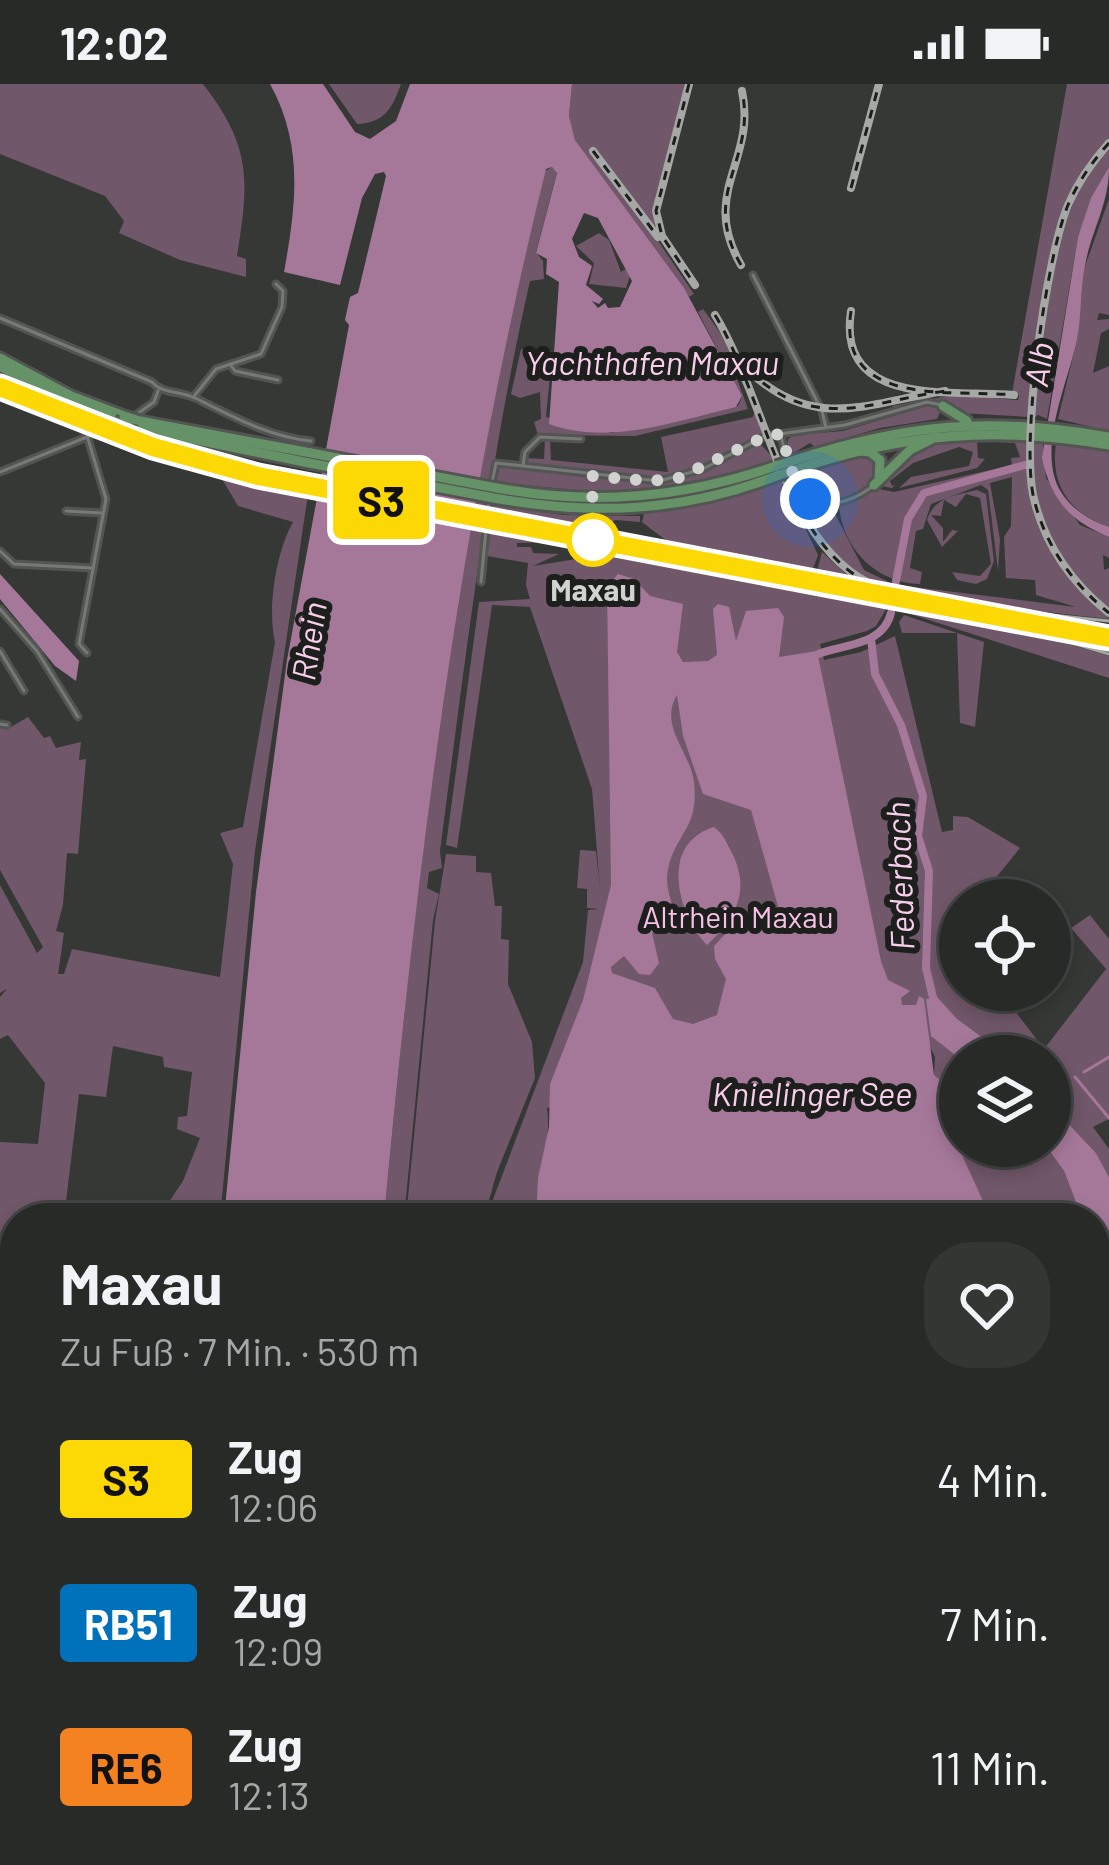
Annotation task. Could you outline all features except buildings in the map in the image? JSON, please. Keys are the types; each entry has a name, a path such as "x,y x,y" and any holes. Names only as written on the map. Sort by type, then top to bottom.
{"highway":[{"path":"0,362 67,403 127,421 572,510 701,501 860,439 936,425 972,423 1109,439"},
{"path":"944,406 972,423"},
{"path":"936,425 944,416 944,406"},
{"path":"793,465 954,432 1040,430"},
{"path":"877,482 919,445 954,432"},
{"path":"848,452 876,456 882,470 877,482"}],"street":[{"path":"753,274 826,428"},
{"path":"193,396 216,369 261,354 282,304 283,291 276,284"},
{"path":"2,319 141,377 158,389 193,396 269,433 311,441"},
{"path":"230,364 235,371 278,380"},
{"path":"0,472 88,439 148,408 158,389"},
{"path":"481,582 496,463 658,481 695,472 751,442 781,434 930,402 944,406"},
{"path":"781,434 796,484 810,499 840,503 877,482"},
{"path":"524,467 525,452 540,437 581,440"},
{"path":"87,653 79,644 103,514 101,474 88,439"},
{"path":"66,511 103,514"},
{"path":"0,551 14,563 93,568"},
{"path":"0,609 37,652 78,717"},
{"path":"0,651 24,691"}],"green space":[{"path":"0,84 203,84 231,127 243,166 244,206 237,256 246,259 246,277 180,260 119,233 124,221 105,196 0,154"},
{"path":"329,84 401,84 386,113 357,124"},
{"path":"572,84 686,84 656,195 655,225 650,229 694,294 689,297 575,140 569,116"},
{"path":"1067,84 1109,84 1109,141 1077,181 1059,228 1029,417 960,413 932,399 955,395 1018,400 1019,395 1012,393"},
{"path":"1109,146 1109,167 1078,237 1047,419 1038,415 1032,419 1060,240 1088,175"},
{"path":"552,167 557,172 536,252 543,261 544,279 530,281 515,351 468,636 440,851 442,868 429,872 427,888 439,894 405,1203 386,1203 444,691 488,430 545,171"},
{"path":"1109,199 1109,315 1099,313 1097,320 1109,319 1109,329 1101,333 1093,373 1109,366 1109,431 1058,419 1077,340 1084,269"},
{"path":"599,233 609,240 621,272 626,269 630,276 626,288 589,284 594,263 576,246"},
{"path":"703,309 739,359 769,433 699,469 657,479 526,464 525,458 544,459 545,438 550,438 551,460 668,472 661,437 753,417 755,409 729,357 748,409 635,436 538,435 534,422 541,419 540,392 520,398 511,394 521,349 552,356 546,417 611,433 738,406 742,397 698,312"},
{"path":"930,405 941,410 937,419 880,428 815,447 810,443 792,454 787,450 788,439 795,435 843,431"},
{"path":"989,438 1026,440 1032,498 1044,535 1064,569 1109,619 964,603 895,590 906,586 1076,607 1036,595 1035,580 1006,578 1004,537 1011,526 1012,477 990,483 1000,539 998,571 988,490 981,485 931,504 923,529 916,531 910,568 922,572 920,584 876,570 855,549 839,506 874,488 894,492 1012,465 1011,458 1020,457 1015,443 977,441 978,458 985,459 977,468 899,488 911,477 969,466 973,452 959,447 913,463 890,481 896,484 892,488 881,486 902,460 926,446"},
{"path":"1029,440 1043,442 1046,478 1080,525 1109,537 1109,558 1103,555 1104,570 1109,568 1109,611 1075,575 1050,534 1035,489"},
{"path":"758,441 775,460 678,488 611,494 495,482 497,469 504,466 655,483 702,472"},
{"path":"1056,444 1109,452 1109,527 1083,514 1065,496 1056,472"},
{"path":"866,454 878,463 877,477 841,499 811,498 796,477"},
{"path":"219,474 308,494 255,851 221,1203 168,1203 183,1181 200,1138 177,1129 178,1117 187,1116 192,1072 164,1067 163,1057 113,1046 106,1097 79,1094 66,1203 0,1203 0,1142 38,1144 45,1083 8,1035 0,1039 0,997 7,989 0,993 0,885 37,953 43,947 0,870 0,727 9,728 28,717 56,748 81,742 79,760 86,759 78,854 67,853 56,931 64,933 58,974 64,974 72,949 220,977 233,864 220,833 243,827 275,642 275,581 293,522 238,506"},
{"path":"791,478 806,500 834,512 864,570 891,583 892,590 855,574 824,548 801,516"},
{"path":"783,481 818,555 813,569 799,573 817,572 822,552 847,575 891,595 642,547 645,536 690,552 783,570 672,545 642,522 644,514 716,502"},
{"path":"977,490 986,494 994,561 987,579 976,584 957,580 952,572 980,576 991,564 980,498 966,494 956,507 944,500 941,516 931,515 943,528 943,542 952,530 958,531 942,547 927,520 940,502 947,498"},
{"path":"491,504 562,515 640,516 640,522 615,520 605,528 603,538 489,518"},
{"name":"Altrhein Maxau","path":"490,529 561,542 517,543 517,547 531,547 533,553 559,554 533,566 601,555 604,548 891,601 876,626 820,644 824,660 861,652 895,636 942,832 953,830 953,816 968,817 1020,848 995,879 939,879 939,1011 1015,1011 1033,1035 979,1035 955,1018 945,1035 939,1035 939,1080 926,1039 547,1108 538,1203 492,1203 583,962 588,910 599,909 587,908 587,889 577,888 580,850 596,851 600,889 592,789 530,607 492,605 457,848 446,845 479,602 530,599 528,563 487,556"},
{"path":"895,603 995,622 1109,656 1109,678 901,611"},
{"path":"904,615 984,642 975,727 960,723 957,633 902,633 899,622"},
{"path":"446,854 476,856 476,872 491,873 495,906 502,906 501,939 509,940 508,984 532,1042 535,1078 488,1203 407,1203"},
{"name":"Altrhein Maxau","path":"1090,915 1109,939 1109,1119 1093,1127 1109,1149 1109,1177 1096,1153 1071,1126 1071,1035 1055,1035 1106,969 1071,928"},
{"name":"Altrhein Maxau","path":"966,1167 1061,1167 1076,1203 982,1203"}],"water":[{"path":"270,84 323,84 355,132 370,139 396,121 410,84 572,84 569,116 575,140 684,288 742,396 736,407 642,429 595,433 549,424 559,282 546,274 547,259 536,253 557,173 552,167 546,169 489,429 445,690 386,1203 225,1203 256,892 287,660 349,325 345,320 350,297 358,293 386,176 375,174 362,198 340,285 284,272 294,176 288,130","holes":["584,213 598,218 632,281 620,307 608,308 605,303 598,308 592,301 599,304 603,299 586,285 592,266 579,257 572,239"]},
{"path":"1109,167 1085,267 1077,340 1058,409 1052,463 1064,496 1084,515 1109,527 1109,537 1083,524 1064,507 1042,458 1078,237 1091,198"},
{"path":"0,574 79,661 76,681 55,666 0,599"},
{"name":"Knielinger See","path":"618,574 634,579 650,596 683,604 677,652 683,662 708,661 717,655 713,609 718,604 729,607 736,641 746,611 778,608 784,617 779,657 817,651 888,980 910,991 901,998 902,1005 916,1005 919,996 924,999 934,1075 939,1079 939,1167 967,1167 983,1203 537,1203 549,1127 550,1084 583,1000 611,885 607,587","holes":["677,695 683,736 703,794 751,810 784,928 774,934 764,913 744,914 714,946 726,979 717,1015 693,1024 673,1019 655,988 612,973 611,967 624,956 639,974 650,975 659,963 652,933 677,923 668,891 668,869 695,798 692,771 671,718"]},
{"path":"714,827 737,865 740,890 733,913 707,945 682,899 680,864 696,836"},
{"path":"937,997 939,1011 950,1011 979,1035 939,1035 939,1042 931,1036 926,999"},
{"path":"1071,1126 1096,1153 1109,1177 1109,1203 1076,1203 1061,1167 1071,1167"}],"pier":[{"path":"312,484 477,515 475,526 310,494"}],"waterway":[{"name":"Federbach","path":"896,581 908,519 924,493 1025,465"},
{"path":"818,654 872,637 887,624 891,613"},
{"name":"Federbach","path":"871,638 875,674 901,725 923,796 918,836 929,871 926,968 935,1006"},
{"path":"1084,1072 1109,1057"},
{"path":"1075,1077 1109,1118"}],"tram line":[{"path":"901,599 1109,621"},
{"path":"994,620 1109,654"}],"railway":[{"path":"689,84 656,211 662,236 695,285"},
{"path":"851,188 879,84"},
{"path":"741,265 726,217 745,116 742,91"},
{"path":"1109,143 1076,188 1060,231 1038,351 1030,437 1034,499 1045,532 1072,576 1109,613"},
{"path":"593,151 658,237"},
{"path":"851,311 851,342 862,365 880,379 932,392 1014,395"},
{"path":"715,315 799,508 821,542 848,570 880,588"},
{"path":"749,371 773,390 820,407 867,406 945,391"},
{"path":"0,389 171,457 257,481 1109,641"}],"train":[{"name":"S3","path":"0,387 153,447 258,476 1109,638"}],"place":[{"name":"Maxau","path":"593,540"}],"route":[{"path":"593,540 592,476 650,481 678,478 766,436 781,434 796,484 810,499"}],"water label":[{"name":"Yachthafen Maxau","path":"652,362"},
{"name":"Alb","path":"1038,364"},
{"name":"Rhein","path":"308,641"}]}
